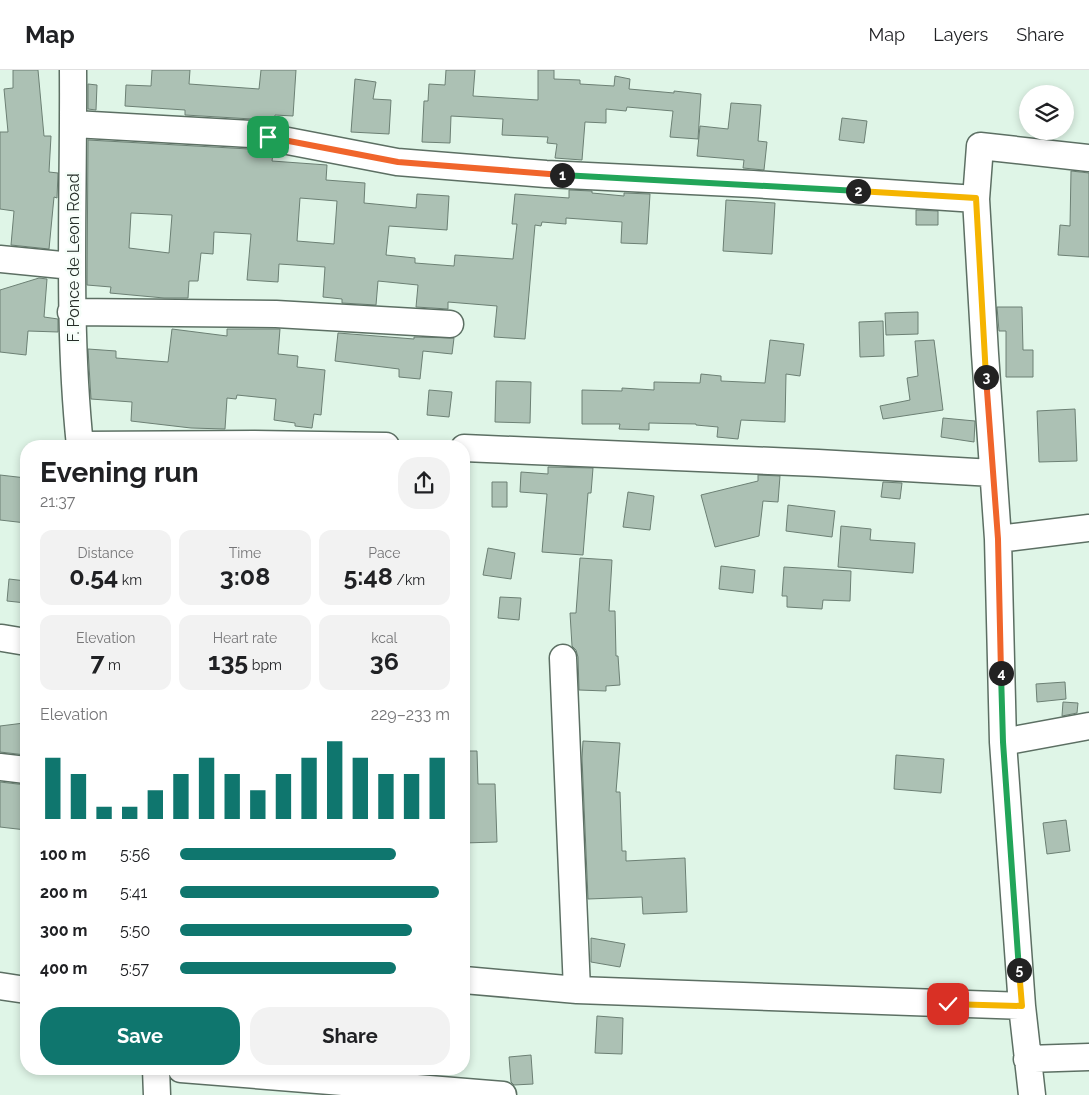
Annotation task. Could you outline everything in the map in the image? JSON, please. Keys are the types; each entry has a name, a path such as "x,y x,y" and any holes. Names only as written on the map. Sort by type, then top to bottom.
{"street":[{"name":"F. Ponce de Leon Road","path":"73,70 71,312 79,440"},
{"path":"74,124 251,134 398,162 546,174 976,198"},
{"path":"1032,1095 1022,1006 1003,742 998,539 976,198 980,146 1089,158"},
{"path":"0,259 72,266"},
{"path":"71,312 276,314 450,324"},
{"path":"470,448 818,463 994,473"},
{"path":"998,539 1089,528"},
{"path":"563,658 577,990"},
{"path":"1003,742 1089,726"},
{"path":"0,767 20,769"},
{"path":"470,981 577,990 1022,1006"},
{"path":"0,986 20,989"},
{"path":"1027,1059 1089,1057"},
{"path":"156,1075 157,1095"},
{"path":"255,1075 503,1095"}],"building":[{"path":"13,70 38,70 44,136 51,136 49,172 58,173 57,198 54,197 49,249 11,245 14,211 0,209 0,132 8,132 4,89 13,88"},
{"path":"152,70 190,70 189,84 259,89 261,70 296,70 293,116 275,115 274,123 252,119 185,115 185,110 125,106 126,85 151,86"},
{"path":"446,70 475,70 473,96 538,100 538,70 554,70 554,79 580,80 580,84 614,86 615,76 630,79 629,89 701,94 698,139 670,137 673,111 627,107 626,111 606,109 606,123 585,122 582,160 555,158 557,144 547,143 548,137 502,135 503,119 451,116 450,143 422,142 424,101 428,101 429,84 445,85"},
{"path":"355,79 376,82 373,99 391,100 389,134 351,132"},
{"path":"88,84 97,85 96,110 88,109"},
{"path":"731,103 761,105 758,141 767,142 764,170 743,168 744,160 697,156 700,126 728,129"},
{"path":"842,118 867,121 864,143 839,140"},
{"path":"88,140 249,149 273,153 272,161 327,165 326,180 365,183 364,203 416,208 417,194 449,196 447,230 389,226 386,255 415,258 415,263 454,266 455,255 513,259 517,224 512,224 515,194 569,198 569,190 592,191 592,193 624,196 624,193 650,194 647,244 621,243 622,222 566,218 566,224 542,222 541,226 535,225 525,339 494,337 497,306 448,302 448,309 416,307 418,285 378,281 376,305 342,303 342,299 323,297 325,267 279,264 278,282 247,280 251,234 214,232 213,254 201,253 198,281 189,281 188,298 164,298 110,293 111,287 87,285","holes":["300,198 337,201 334,244 297,241","131,213 172,215 169,253 129,248"]},
{"path":"1071,171 1089,173 1089,257 1058,255 1060,225 1070,226"},
{"path":"726,200 775,203 772,254 723,251"},
{"path":"916,210 938,211 938,225 916,225"},
{"path":"39,278 47,279 44,317 58,319 58,332 28,331 26,355 0,352 0,290"},
{"path":"997,307 1022,307 1023,350 1033,350 1033,377 1006,377 1006,331 999,331"},
{"path":"918,312 918,334 886,335 885,313"},
{"path":"883,321 884,356 860,357 859,322"},
{"path":"172,329 227,336 227,329 280,329 278,354 298,356 297,367 325,370 321,415 314,414 312,428 295,426 295,423 274,420 276,399 237,395 236,399 227,398 225,429 191,428 131,421 132,402 91,399 88,349 116,351 116,358 168,362"},
{"path":"338,333 414,339 414,337 454,338 452,354 423,351 420,379 399,377 399,369 335,361"},
{"path":"770,340 804,344 800,376 786,374 785,422 741,420 738,439 717,437 718,427 696,424 649,423 649,430 619,429 620,424 582,424 582,390 622,391 622,388 654,390 654,382 700,383 701,374 721,376 721,381 765,383"},
{"path":"934,340 943,410 883,419 880,406 910,400 907,378 918,376 915,341"},
{"path":"496,381 531,382 530,423 495,422"},
{"path":"429,390 452,392 449,417 427,415"},
{"path":"1075,409 1077,461 1039,462 1037,411"},
{"path":"943,418 975,421 974,442 941,437"},
{"path":"548,467 593,468 591,493 588,493 583,555 542,552 547,494 520,492 521,472 548,474"},
{"path":"0,475 20,477 20,522 0,520"},
{"path":"758,475 780,476 778,502 763,501 759,536 715,547 701,495 758,481"},
{"path":"492,482 507,482 507,507 492,507"},
{"path":"883,482 902,483 900,499 881,497"},
{"path":"628,492 654,496 650,530 623,527"},
{"path":"788,505 835,511 832,537 786,531"},
{"path":"841,526 871,529 870,540 915,543 913,573 838,567"},
{"path":"488,548 515,553 511,579 483,575"},
{"path":"580,558 612,560 609,611 615,611 616,656 618,656 620,685 606,686 606,691 579,690 578,657 576,650 572,646 570,613 576,613"},
{"path":"721,566 755,570 753,593 719,589"},
{"path":"784,567 851,571 850,601 823,600 822,609 787,607 787,596 782,596"},
{"path":"9,579 20,580 20,602 7,601"},
{"path":"500,597 521,598 519,620 498,618"},
{"path":"1065,682 1066,699 1037,702 1036,684"},
{"path":"1063,702 1078,703 1077,713 1062,716"},
{"path":"20,724 20,754 0,752 0,726"},
{"path":"583,741 620,743 616,792 620,792 622,851 626,851 626,861 685,858 687,912 643,914 642,897 588,899 582,758"},
{"path":"470,751 477,751 478,784 495,784 497,842 470,843"},
{"path":"896,755 944,759 941,793 894,789"},
{"path":"0,782 20,784 20,829 0,827"},
{"path":"1066,820 1070,851 1047,854 1043,823"},
{"path":"591,938 625,944 620,967 591,962"},
{"path":"597,1016 623,1018 622,1054 595,1053"},
{"path":"531,1055 533,1084 514,1085 511,1082 509,1057"}],"route":[{"path":"268,137 398,162 546,174 753,184 976,198 998,539 1003,742 1022,1006 948,1004"}]}
